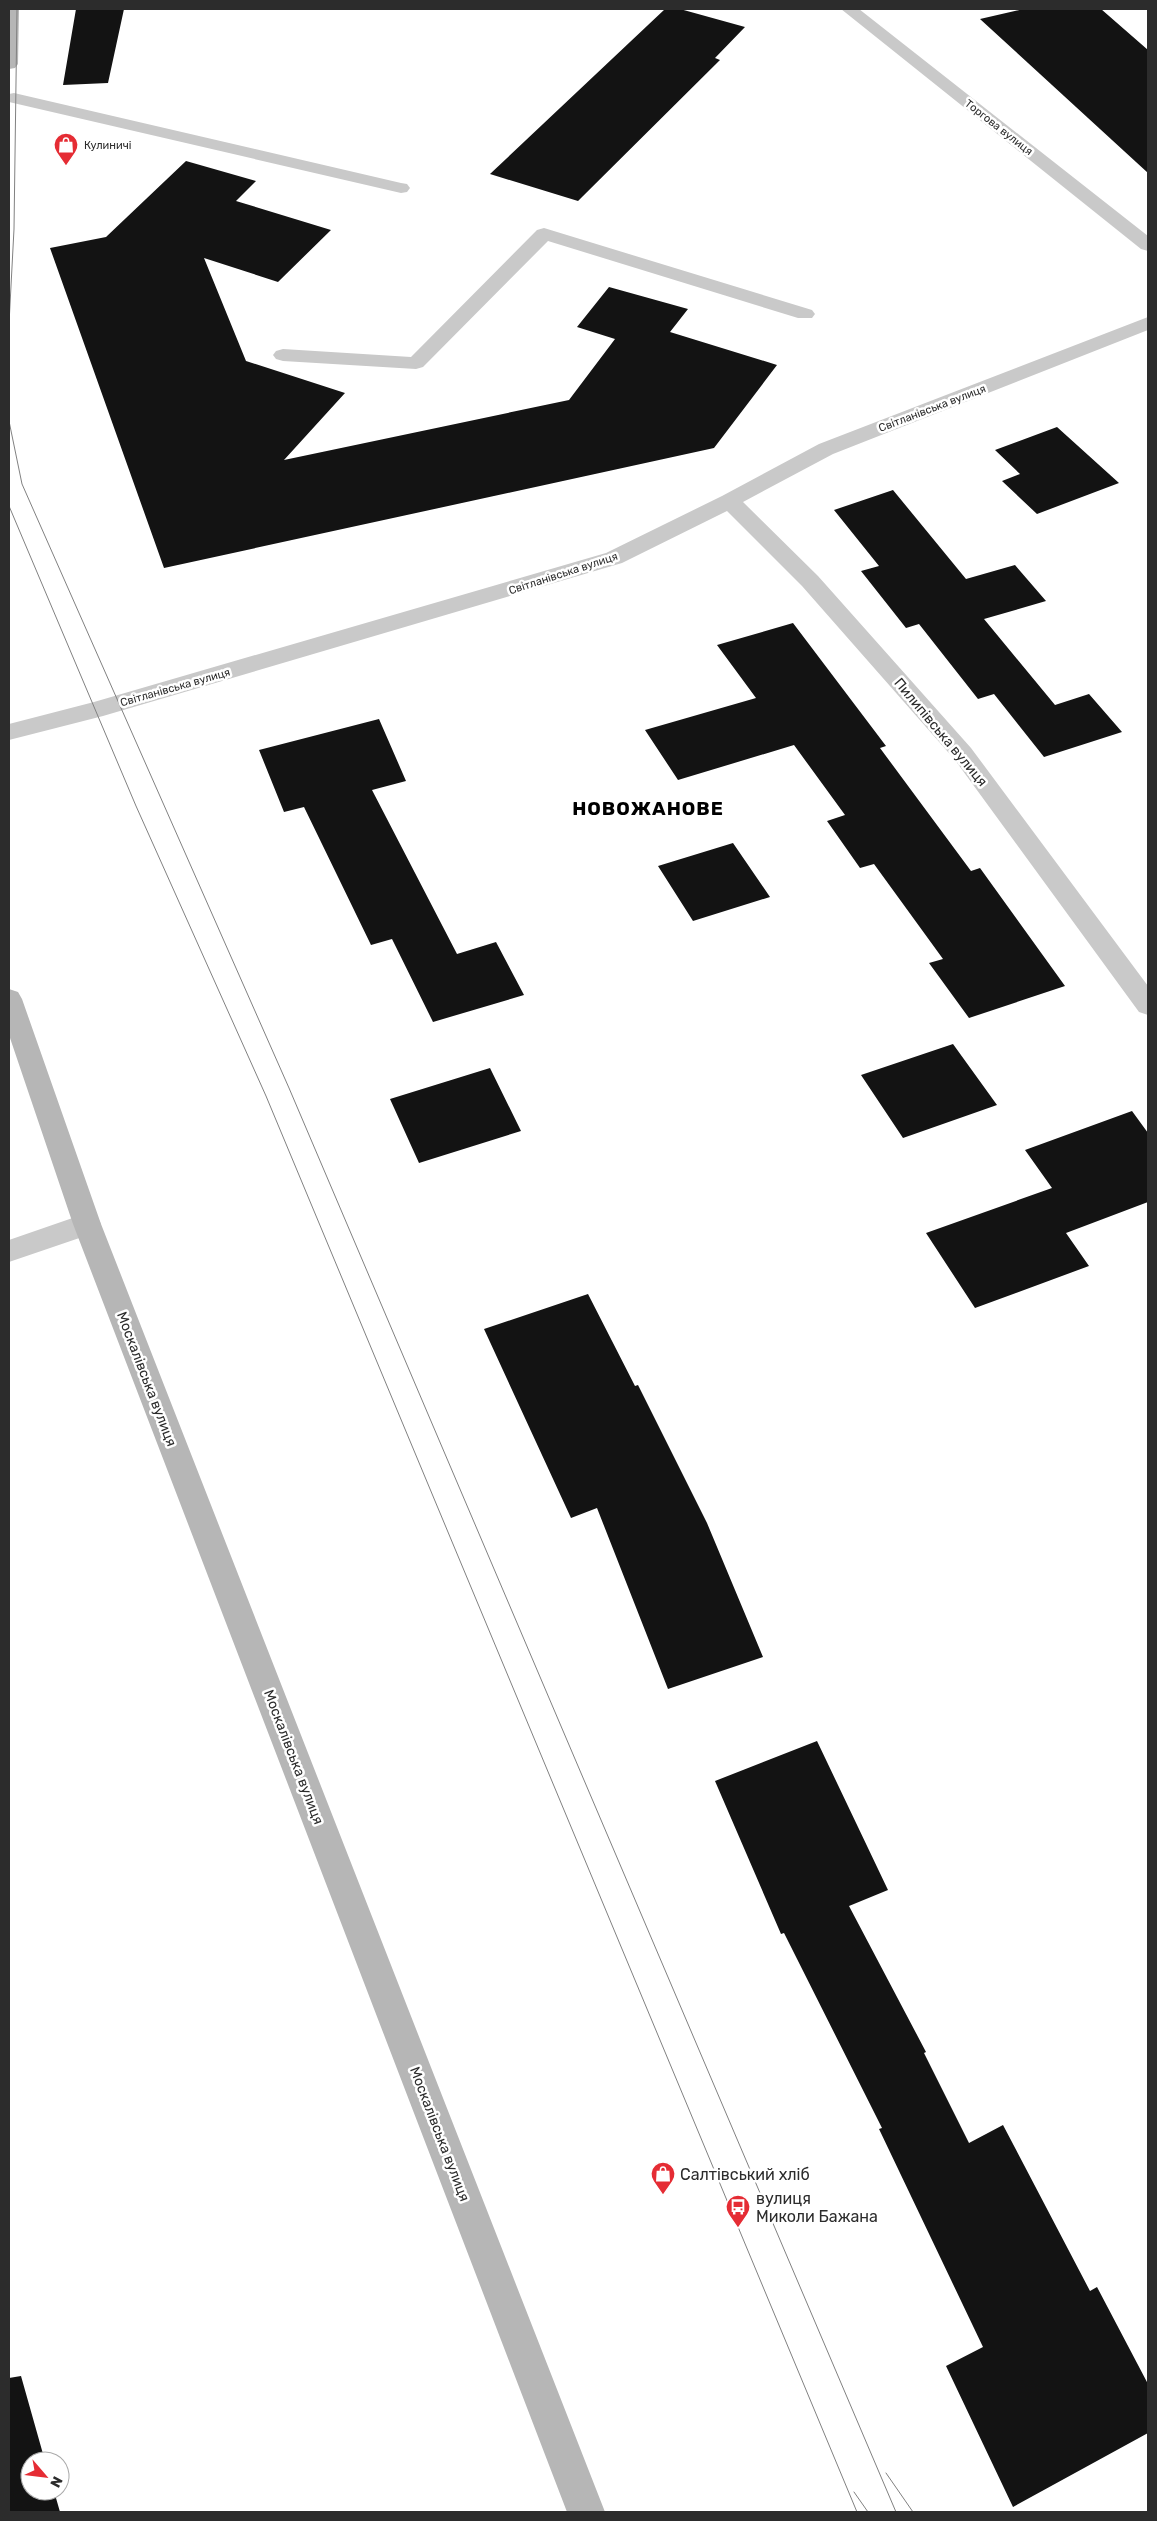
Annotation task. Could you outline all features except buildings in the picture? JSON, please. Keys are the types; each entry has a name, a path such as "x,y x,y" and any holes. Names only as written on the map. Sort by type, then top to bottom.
{"street":[{"path":"9,64 11,9"},
{"name":"Торгова вулиця","path":"849,9 1148,245"},
{"path":"14,98 400,188"},
{"path":"283,355 416,363 544,234 806,314"},
{"name":"Світланівська вулиця","path":"9,732 95,710 614,558 730,501 826,449 1148,323"},
{"name":"Пилипівська вулиця","path":"730,501 810,581 962,754 1148,1005"},
{"name":"Москалівська вулиця","path":"9,998 87,1224 586,2512"},
{"path":"9,1252 87,1224"}],"tram line":[{"path":"9,324 14,229 17,9"},
{"path":"9,421 22,484 289,1088 896,2512"},
{"path":"9,506 136,806 266,1096 857,2512"},
{"path":"886,2473 913,2512"},
{"path":"854,2492 868,2512"}],"place":[{"name":"Кулиничі","path":"66,166"},
{"name":"Салтівський хліб","path":"663,2195"},
{"name":"вулиця Миколи Бажана","path":"738,2228"}],"district":[{"name":"НОВОЖАНОВЕ","path":"648,808"}]}
